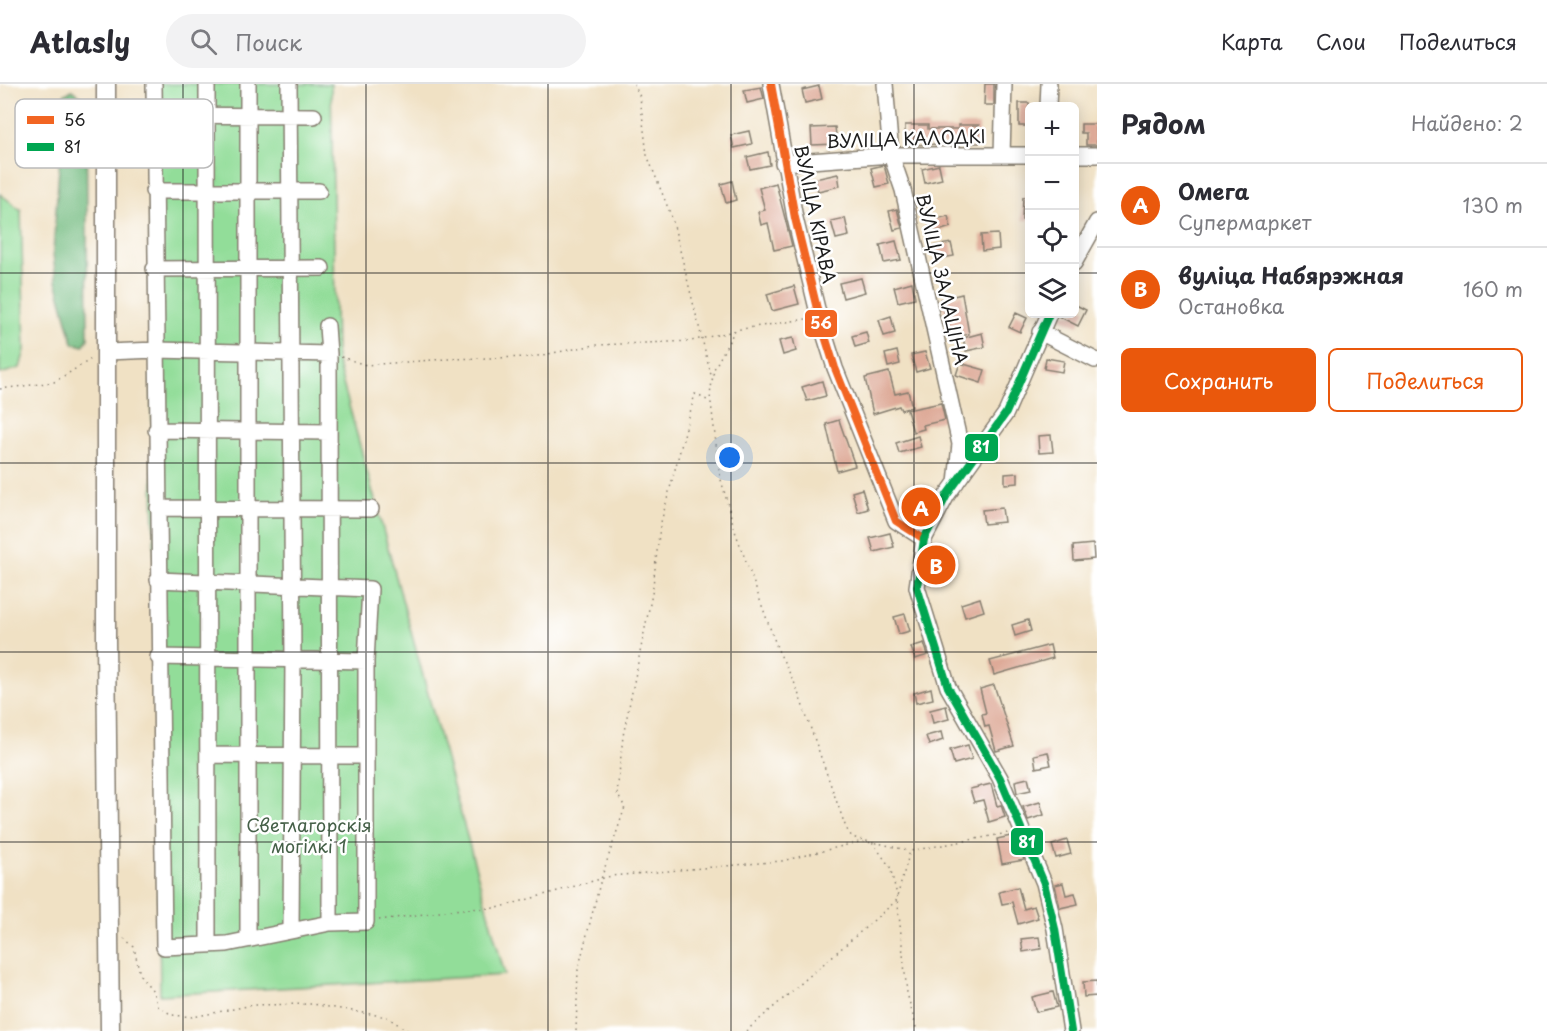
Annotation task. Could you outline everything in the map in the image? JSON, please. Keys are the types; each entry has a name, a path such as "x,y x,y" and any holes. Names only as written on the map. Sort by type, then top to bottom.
{"main road":[{"path":"106,84 106,99"},
{"path":"107,168 106,640 110,1031"}],"street":[{"path":"248,84 248,938"},
{"path":"289,84 290,585 293,660 291,929"},
{"name":"ВУЛІЦА КІРАВА","path":"771,84 783,163 819,317 854,420 896,521 924,539"},
{"name":"ВУЛІЦА ЗАЛАЦІНА","path":"885,84 891,155 903,190 960,444 957,483"},
{"path":"1002,155 1004,84"},
{"path":"1048,102 1049,84"},
{"path":"213,116 314,116"},
{"name":"ВУЛІЦА КАЛОДКІ","path":"783,163 891,155 1025,154"},
{"path":"1079,155 1097,155"},
{"path":"153,168 158,657 164,947 180,948 208,943 227,944 291,929 311,929 330,923 366,922 366,661 370,589 158,580"},
{"path":"207,168 208,943"},
{"path":"153,191 207,189 319,191"},
{"path":"1079,254 1097,222"},
{"path":"154,270 322,268"},
{"path":"1047,318 1006,412 947,495 924,539 917,587 948,687 996,770 1023,830 1050,906 1071,1031"},
{"path":"327,326 329,354 330,923"},
{"path":"1040,332 1095,360"},
{"path":"107,352 156,350 247,354 329,354"},
{"path":"156,430 329,432"},
{"path":"158,508 371,509"},
{"path":"158,657 366,661"},
{"path":"209,755 366,756"}],"path":[{"path":"634,84 640,97 648,155 672,218 712,380"},
{"path":"329,354 366,365 446,358 532,357 595,345 702,338 735,330 819,317"},
{"path":"735,330 714,369 712,380 711,401 720,476 735,531 778,650 795,684 846,828 852,837 910,851 1023,830"},
{"path":"0,389 54,382 81,363 107,352"},
{"path":"576,1031 578,970 601,879 625,807 617,794 623,736 652,594 660,526 695,394 711,401"},
{"path":"366,922 462,909 497,908 601,879 782,861 859,842 873,843"},
{"path":"873,843 890,867 897,896 906,993 917,1031"},
{"path":"746,1031 896,901 910,851"},
{"path":"110,935 123,937 134,946 140,975 153,991 158,1006 172,1016 193,1017 254,1005 312,1004 387,1017 408,1031"}],"green space":[{"name":"Светлагорскія могілкі 1","path":"148,84 331,84 336,358 505,975 160,995 149,168 213,168 213,99 148,99"},
{"path":"72,90 83,99 64,99 64,95"},
{"path":"59,168 87,168 88,339 83,346 73,343 56,281 53,253"},
{"path":"0,194 21,210 25,350 20,368 0,374"}],"building":[{"path":"985,84 994,84 994,105 984,105"},
{"path":"819,86 822,99 805,103 802,90"},
{"path":"761,87 764,99 747,103 744,90"},
{"path":"1019,103 1025,103 1025,126 1019,126"},
{"path":"1081,124 1096,124 1097,145 1086,145 1086,133 1081,133"},
{"path":"905,125 928,125 928,129 958,129 958,125 979,125 979,143 905,145"},
{"path":"835,127 837,144 812,145 811,128"},
{"path":"749,131 752,144 734,148 731,135"},
{"path":"768,152 770,165 750,169 747,157"},
{"path":"884,165 889,184 876,187 871,168"},
{"path":"939,165 942,179 925,183 922,169"},
{"path":"838,174 840,186 818,191 815,179"},
{"path":"732,181 736,200 726,203 721,184"},
{"path":"776,183 792,246 774,250 768,223 761,225 758,212 765,210 759,188"},
{"path":"1023,197 1025,197 1025,220 1022,220"},
{"path":"897,209 902,228 894,230 889,211"},
{"path":"948,216 951,227 932,233 928,221"},
{"path":"845,218 849,236 836,239 831,221"},
{"path":"998,234 999,249 982,251 981,235"},
{"path":"896,241 901,260 884,263 880,245"},
{"path":"951,243 954,256 937,259 934,246"},
{"path":"861,278 865,292 843,298 839,283"},
{"path":"912,282 915,298 898,302 894,287"},
{"path":"794,286 799,304 772,311 767,294"},
{"path":"962,294 969,334 952,338 941,299"},
{"path":"1079,306 1086,310 1078,326 1062,318 1079,318"},
{"path":"1016,313 1027,318 1020,332 1009,327"},
{"path":"891,316 895,333 884,336 879,320"},
{"path":"866,332 869,343 855,347 852,336"},
{"path":"982,333 985,347 966,351 963,338"},
{"path":"793,338 796,351 783,355 779,341"},
{"path":"897,351 900,364 888,367 885,354"},
{"path":"925,352 930,368 916,372 911,355"},
{"path":"1046,358 1064,361 1062,372 1044,369"},
{"path":"960,363 985,370 981,383 956,375"},
{"path":"889,372 895,394 908,391 912,407 901,410 899,406 873,414 865,378"},
{"path":"822,381 826,396 807,401 802,387"},
{"path":"941,403 945,420 923,425 924,429 913,432 907,410"},
{"path":"839,420 855,466 837,471 826,424"},
{"path":"1051,435 1053,452 1039,453 1038,436"},
{"path":"918,436 921,447 899,453 896,443"},
{"path":"1018,473 1018,483 1005,484 1005,474"},
{"path":"862,489 868,509 858,512 852,492"},
{"path":"911,492 930,501 924,513 906,501"},
{"path":"1002,508 1004,522 984,524 982,510"},
{"path":"890,533 894,547 874,552 870,538"},
{"path":"1093,544 1094,559 1074,561 1073,546"},
{"path":"980,598 984,611 965,617 961,604"},
{"path":"905,614 910,631 899,634 894,617"},
{"path":"1028,620 1031,631 1015,636 1012,625"},
{"path":"924,643 928,655 915,659 911,647"},
{"path":"1050,645 1053,658 994,675 990,661"},
{"path":"994,685 1014,746 996,751 989,726 985,727 982,714 986,713 980,689"},
{"path":"931,688 933,699 916,703 914,693"},
{"path":"946,706 949,719 933,723 930,710"},
{"path":"941,732 943,740 929,745 926,736"},
{"path":"968,745 972,759 954,764 950,750"},
{"path":"1048,752 1051,765 1036,768 1034,755"},
{"path":"1028,778 1031,790 1017,793 1015,781"},
{"path":"991,784 997,806 1001,805 1005,817 989,822 983,800 974,802 970,789"},
{"path":"1040,802 1044,815 1028,820 1023,807"},
{"path":"1011,836 1014,851 1020,850 1024,860 1002,864 997,839"},
{"path":"1067,840 1071,854 1056,858 1052,845"},
{"path":"1063,883 1066,895 1075,893 1078,904 1060,908 1055,885"},
{"path":"1018,887 1024,909 1034,906 1038,918 1018,924 1012,902 1002,904 999,892"},
{"path":"1039,937 1041,949 1023,952 1021,939"},
{"path":"1097,981 1097,996 1084,997 1083,982"},
{"path":"1053,992 1057,1007 1036,1012 1032,997"}],"transit line":[{"name":"56","path":"771,84 795,218 819,317 835,368 896,521 924,539"},
{"name":"81","path":"1047,318 1006,413 947,495 924,539 917,587 948,687 1000,778 1044,883 1055,929 1071,1031"}],"place":[{"name":"Омега","path":"921,507"},
{"name":"вуліца Набярэжная","path":"936,565"}]}
